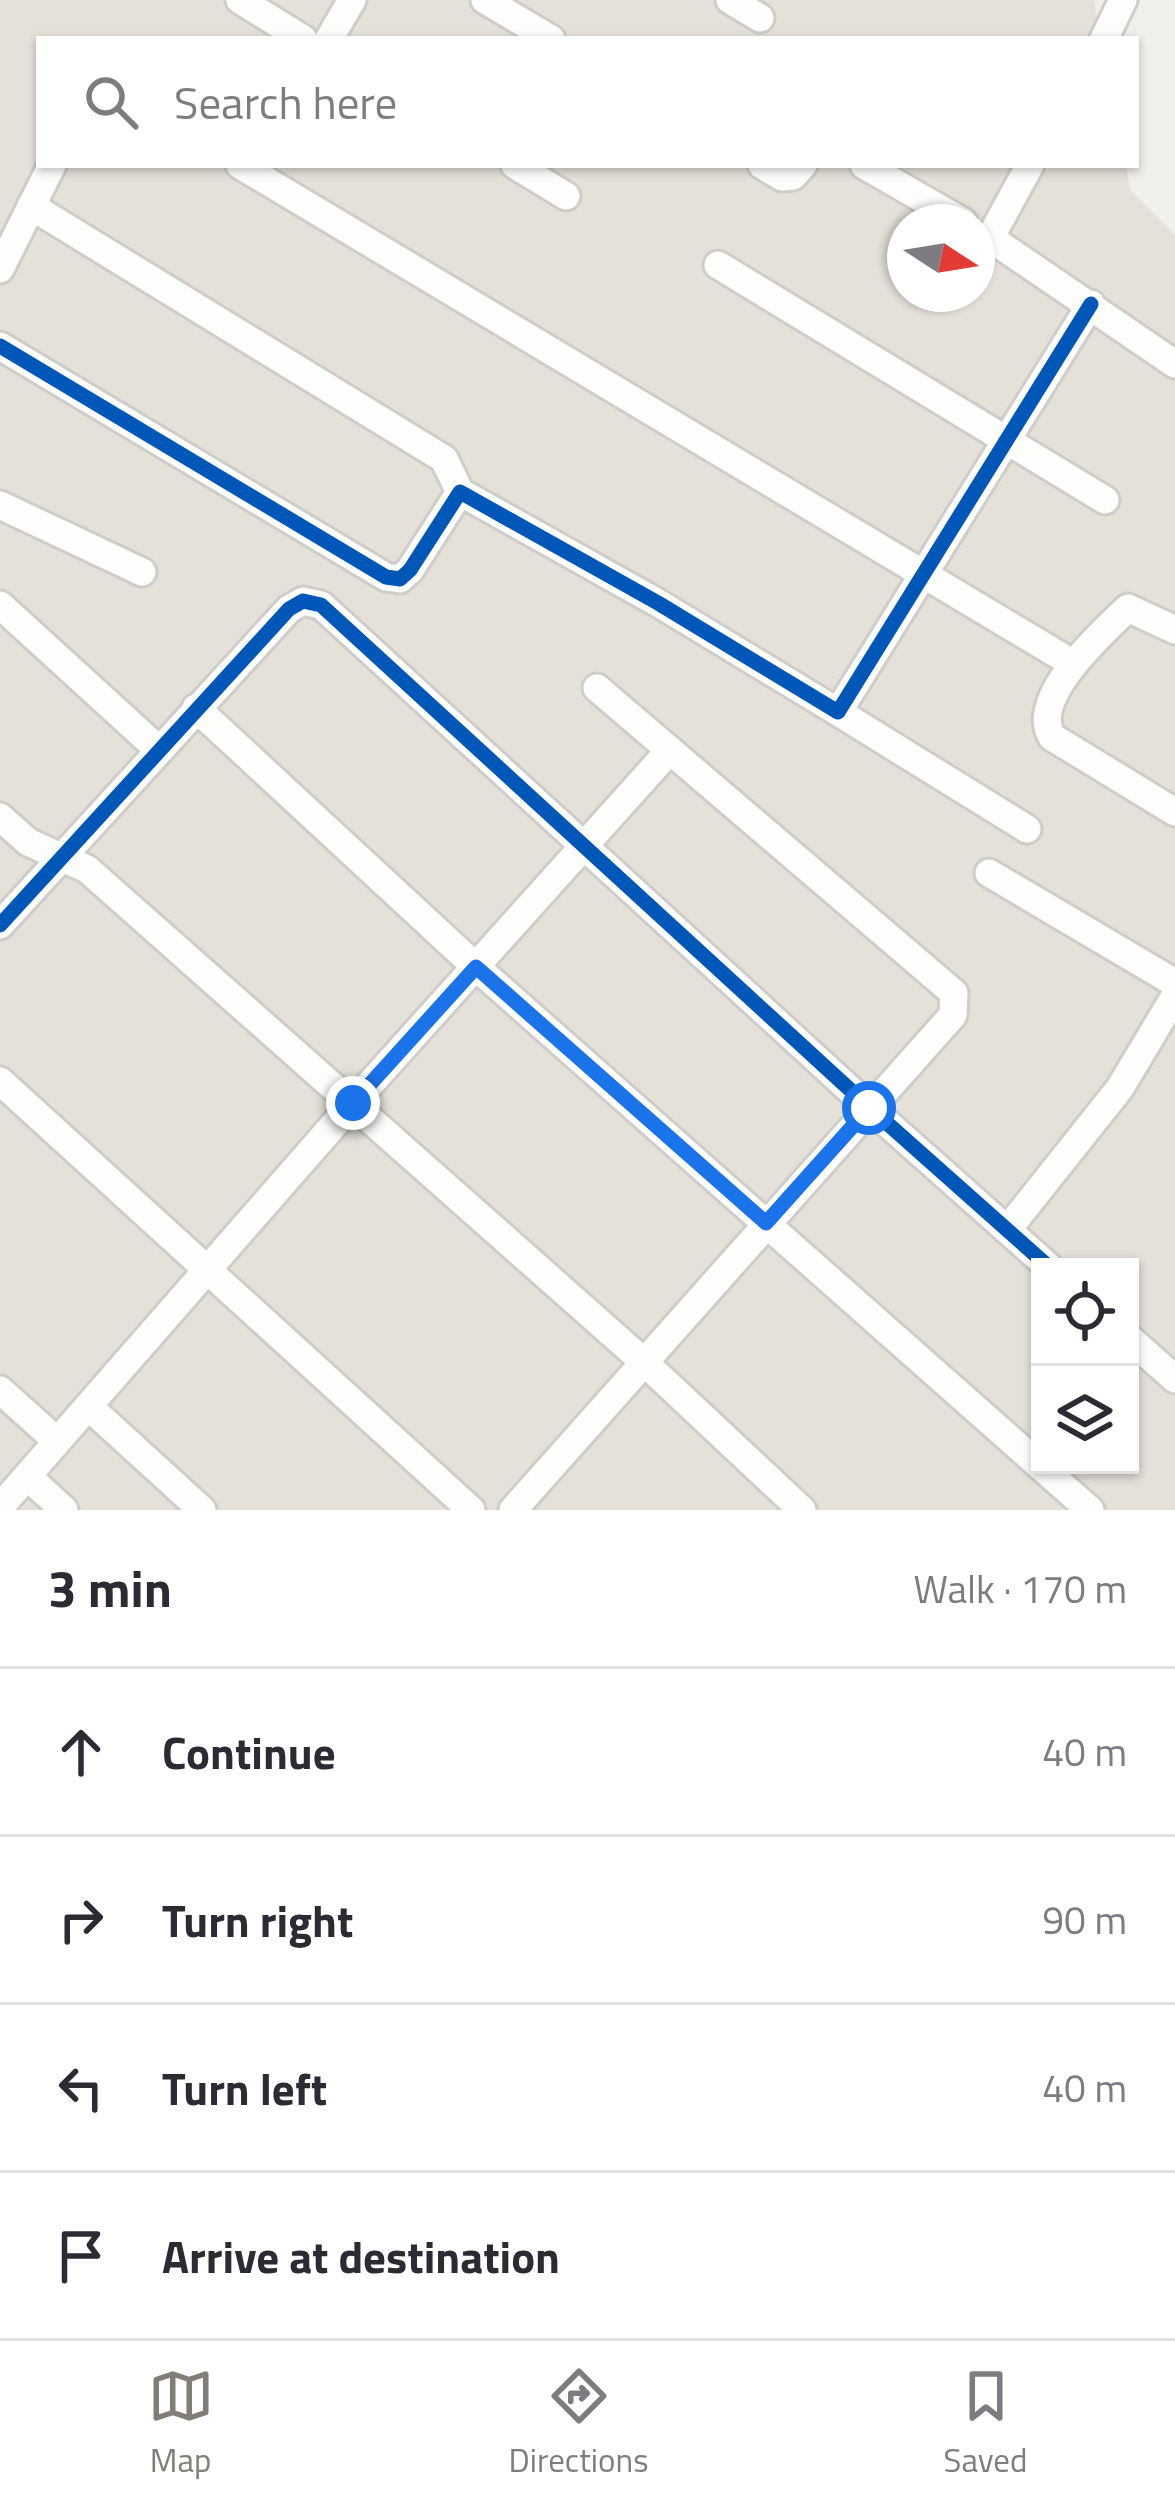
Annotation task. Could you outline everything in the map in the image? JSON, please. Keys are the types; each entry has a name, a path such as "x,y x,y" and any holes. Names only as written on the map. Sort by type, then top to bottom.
{"street":[{"path":"240,0 299,36"},
{"path":"331,36 352,0"},
{"path":"485,0 546,36"},
{"path":"730,0 760,18"},
{"path":"1106,36 1123,0"},
{"path":"0,269 50,168"},
{"path":"252,168 1072,663"},
{"path":"519,168 566,196"},
{"path":"767,168 782,177 793,176 800,168"},
{"path":"869,168 932,204"},
{"path":"995,216 1028,168"},
{"path":"31,206 444,459 460,492 658,603 1027,829"},
{"path":"995,242 1175,364"},
{"path":"718,265 1105,500"},
{"path":"838,712 1091,304"},
{"path":"0,346 386,577 400,579 410,570 460,492"},
{"path":"0,506 142,572"},
{"path":"0,925 289,609 303,601 321,605 1039,1258"},
{"path":"0,605 159,750"},
{"path":"1175,630 1128,608 1072,663 1048,714 1047,729 1052,737 1175,812"},
{"path":"513,1510 953,1015 954,993 597,688"},
{"path":"196,708 476,967 1090,1510"},
{"path":"0,1507 670,750"},
{"path":"0,817 28,842 87,869 644,1362 802,1510"},
{"path":"989,873 1175,983"},
{"path":"1007,1230 1120,1088 1175,997"},
{"path":"0,1081 471,1510"},
{"path":"1139,1347 1175,1379"},
{"path":"0,1390 57,1441"},
{"path":"88,1406 202,1510"},
{"path":"27,1476 64,1510"}],"shaded area":[{"path":"0,0 1094,0 1100,36 36,36 36,168 1126,168 1130,190 1175,235 1175,1510 0,1510"}],"cycle path":[{"path":"0,346 386,577 400,579 410,570 460,492 658,603 838,712 1091,304"},
{"path":"0,925 289,609 303,601 321,605 1039,1258"}],"route":[{"path":"353,1103 476,967 766,1223 869,1108"}]}
